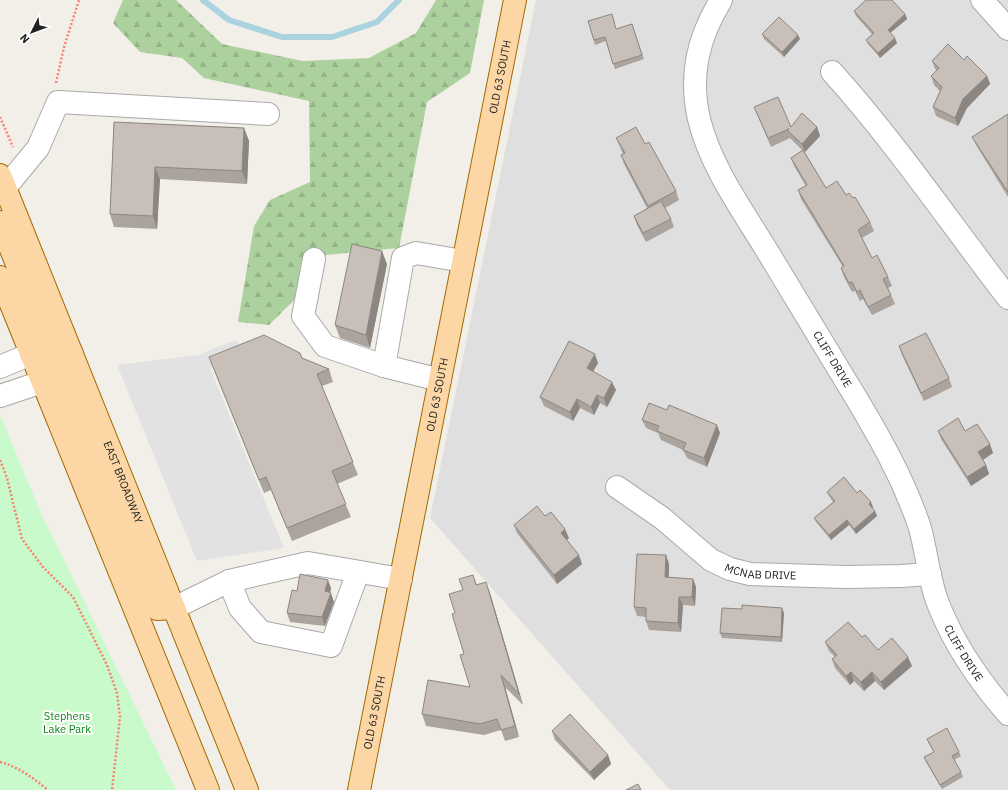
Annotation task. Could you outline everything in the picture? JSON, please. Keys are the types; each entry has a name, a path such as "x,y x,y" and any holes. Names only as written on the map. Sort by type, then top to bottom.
{"main road":[{"name":"OLD 63 SOUTH","path":"359,790 515,0"},
{"name":"EAST BROADWAY","path":"3,181 247,790"},
{"path":"0,222 49,344 57,354 72,354"},
{"path":"0,277 208,790"},
{"path":"32,354 63,375 95,458 132,502"},
{"path":"73,455 116,511 147,593 157,609 174,608"}],"street":[{"name":"CLIFF DRIVE","path":"721,0 702,38 695,73 695,93 699,118 707,145 721,174 890,457 906,489 920,529 938,605 950,631 965,657 988,692 1008,714"},
{"path":"982,0 1008,29"},
{"path":"832,72 869,115 1008,298"},
{"path":"3,181 22,167 38,148 58,102 268,114"},
{"path":"384,366 403,258 416,253 463,261"},
{"path":"314,259 303,316 325,346 384,366 440,380"},
{"path":"0,367 32,354"},
{"path":"0,396 42,382"},
{"name":"MCNAB DRIVE","path":"617,488 662,518 711,560 730,569 750,574 846,577 930,574"},
{"path":"174,608 229,581 308,564 401,579"},
{"path":"229,581 240,608 261,632 331,646 358,572"}],"path":[{"path":"58,102 54,88 64,47 79,0"},
{"path":"0,117 22,167"},
{"path":"0,460 7,478 22,539 43,568 73,597 107,665 117,693 120,717 112,790"},
{"path":"0,762 11,765 31,776 48,790"}],"shaded area":[{"path":"536,0 1008,0 1008,790 670,790 430,518"},
{"path":"235,340 250,353 210,368 284,548 197,561 117,365 198,355"}],"green space":[{"path":"123,0 176,0 222,44 303,61 369,58 416,33 436,0 484,0 470,73 427,102 399,248 305,257 295,299 269,325 238,322 254,226 270,200 310,182 309,101 204,78 182,58 140,52 113,23"},
{"name":"Stephens Lake Park","path":"0,415 40,511 176,790 0,790"}],"building":[{"path":"866,0 892,0 905,14 888,30 895,38 878,53 866,40 874,33 854,11"},
{"path":"612,14 616,29 632,24 642,55 613,64 605,37 594,40 588,21"},
{"path":"779,17 798,35 782,52 762,34"},
{"path":"948,44 964,60 967,56 987,76 963,99 955,118 933,107 942,87 931,76 939,68 932,61"},
{"path":"778,97 791,127 802,113 817,127 802,144 787,130 789,129 768,138 754,107"},
{"path":"1008,114 1008,192 972,137"},
{"path":"114,122 244,128 242,171 155,167 153,216 110,214"},
{"path":"636,127 645,144 649,142 676,191 648,206 621,155 625,153 616,138"},
{"path":"803,150 826,188 837,181 846,195 849,193 853,198 855,197 870,222 858,230 872,258 877,255 888,277 883,279 891,295 868,307 860,290 857,292 852,282 849,283 841,268 844,266 798,190 807,185 791,158"},
{"path":"661,201 671,219 643,233 634,216"},
{"path":"352,244 382,251 366,335 335,325"},
{"path":"926,333 949,378 921,393 899,346"},
{"path":"264,335 300,353 302,358 329,369 317,374 353,462 332,471 346,504 287,528 266,477 259,480 209,357"},
{"path":"569,341 595,354 587,368 612,382 604,398 597,395 591,407 577,399 570,412 540,397"},
{"path":"649,403 667,410 669,405 717,425 704,458 683,450 686,443 657,431 659,426 642,420"},
{"path":"958,418 965,431 977,424 990,444 978,452 986,465 967,477 938,431"},
{"path":"844,477 857,493 860,490 871,502 869,504 875,511 854,529 847,520 829,535 814,518 835,501 827,492"},
{"path":"537,506 545,516 551,512 565,529 561,533 579,555 554,575 514,525"},
{"path":"637,554 666,555 665,577 693,579 692,597 679,597 678,623 646,621 646,608 634,607"},
{"path":"300,574 328,580 325,591 331,593 322,617 287,613 292,590 297,591"},
{"path":"473,575 476,585 486,582 519,694 501,675 515,726 501,730 497,719 480,724 422,714 428,680 470,687 460,655 464,654 452,614 455,613 449,594 463,590 459,579"},
{"path":"742,605 782,608 781,637 720,633 722,608 742,609"},
{"path":"848,622 862,637 865,635 878,650 892,638 908,657 881,682 872,672 861,682 851,672 846,676 832,659 837,655 825,642"},
{"path":"570,714 608,755 590,772 552,731"},
{"path":"947,728 959,752 952,756 961,772 940,785 924,757 934,752 927,739"},
{"path":"638,784 641,790 626,790"}],"waterway":[{"path":"203,0 229,20 282,37 332,37 377,22 399,0"}]}
